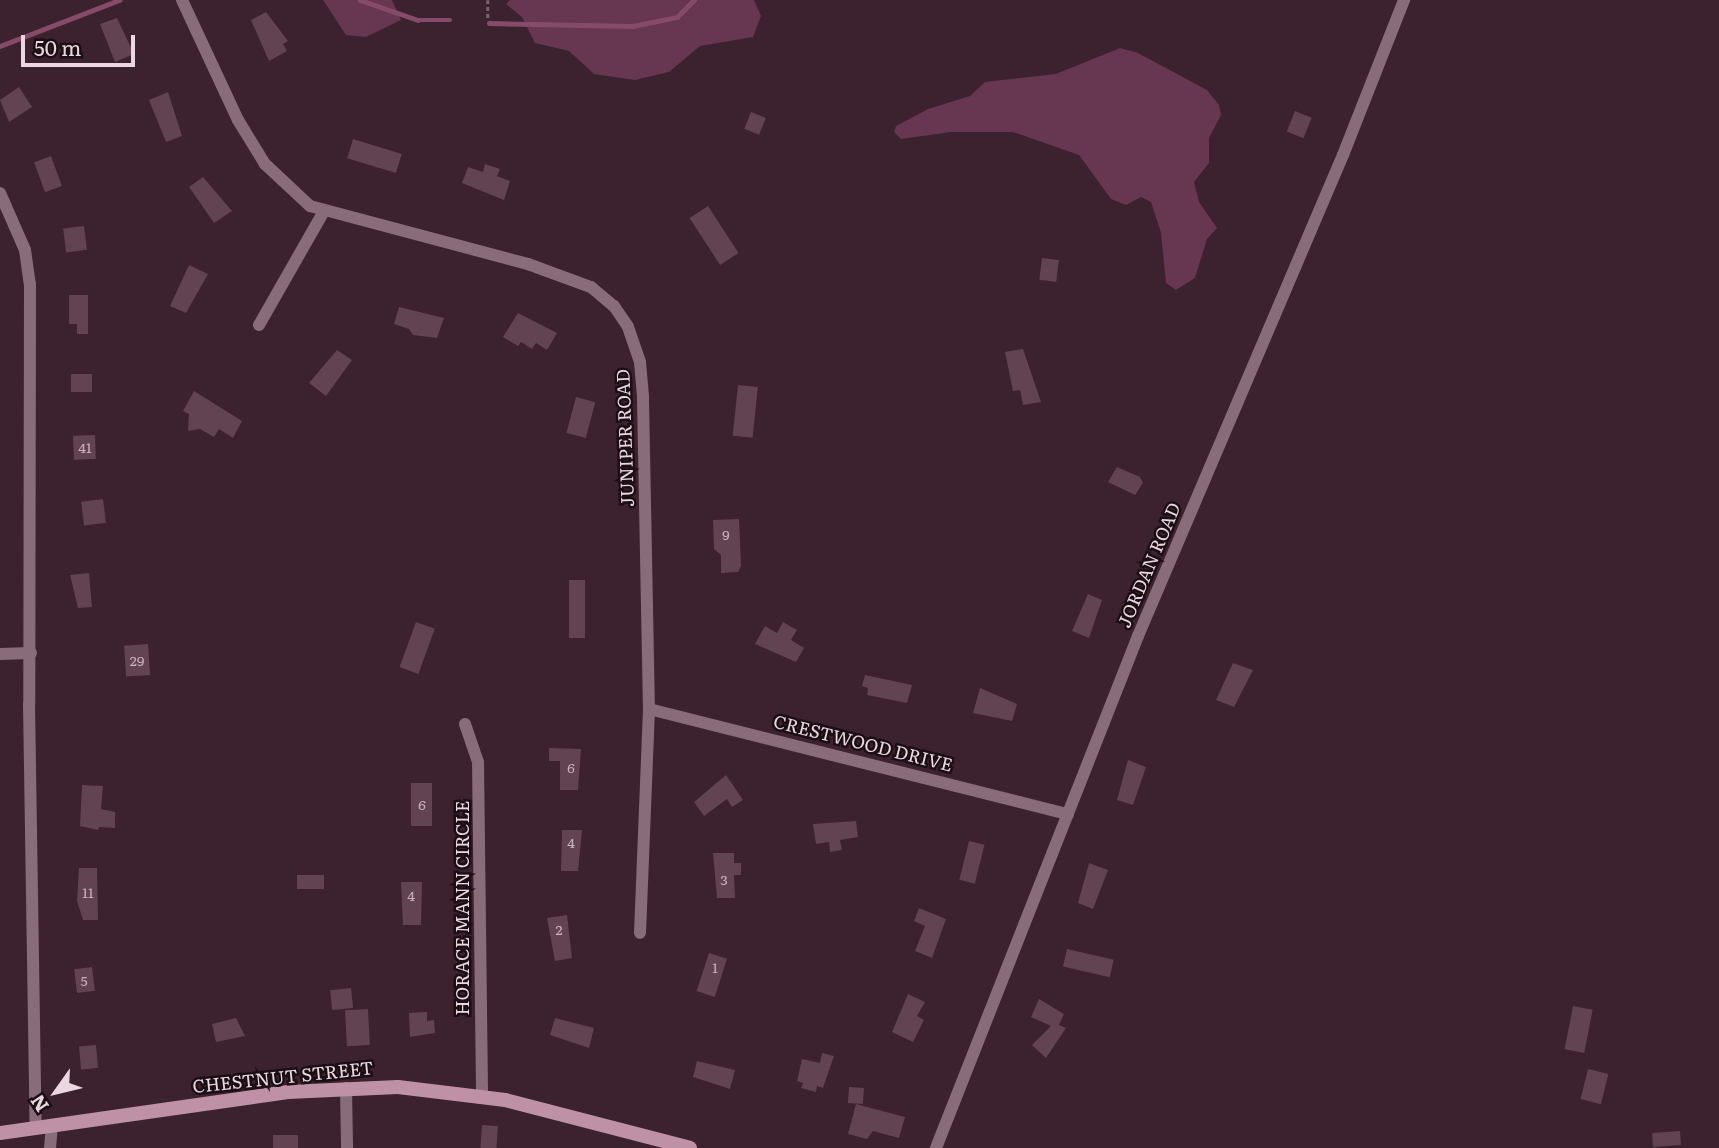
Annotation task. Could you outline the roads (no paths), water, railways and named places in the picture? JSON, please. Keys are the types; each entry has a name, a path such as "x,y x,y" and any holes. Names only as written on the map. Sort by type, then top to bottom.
{"main road":[{"name":"CHESTNUT STREET","path":"0,1133 346,1088 420,1087 482,1095 690,1148"}],"street":[{"name":"JUNIPER ROAD","path":"182,0 238,120 265,164 296,195 323,213 527,264 591,287 621,317 640,362 643,399 649,709 640,933"},
{"name":"JORDAN ROAD","path":"936,1148 1068,814 1404,0"},
{"path":"0,193 25,250 30,284 36,1128"},
{"path":"259,325 323,213"},
{"path":"0,654 31,653"},
{"name":"CRESTWOOD DRIVE","path":"649,709 1068,814"},
{"name":"HORACE MANN CIRCLE","path":"464,724 478,762 482,1095"},
{"path":"346,1088 347,1148"},
{"path":"50,1148 52,1126"}],"waterway":[{"path":"0,46 119,0"},
{"path":"360,0 418,20 450,20"},
{"path":"489,23 633,26 677,17 694,0"}]}
